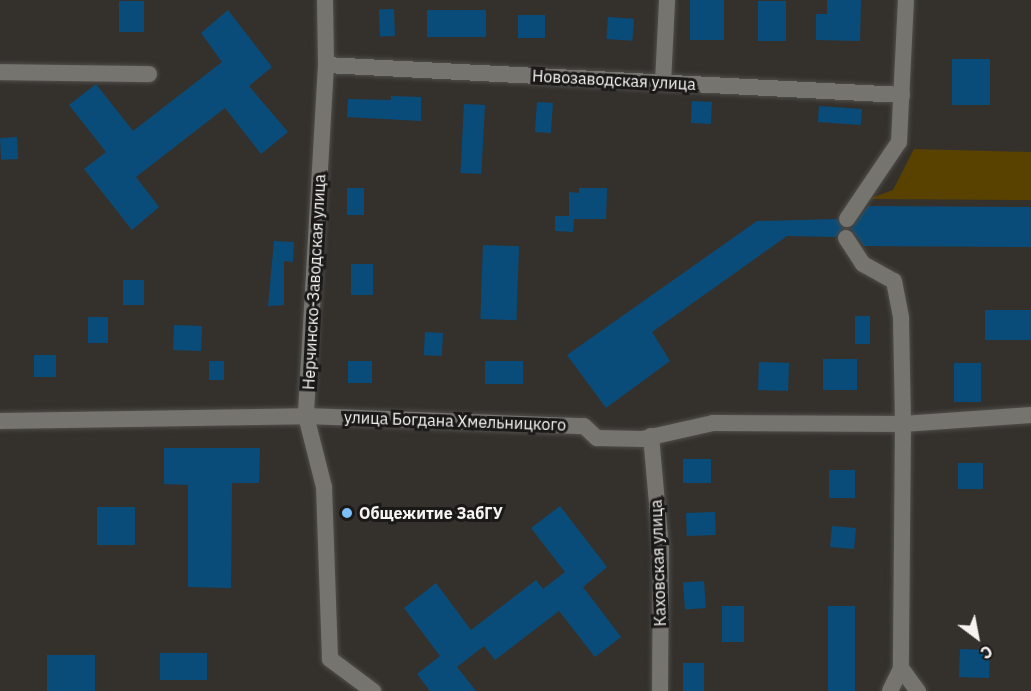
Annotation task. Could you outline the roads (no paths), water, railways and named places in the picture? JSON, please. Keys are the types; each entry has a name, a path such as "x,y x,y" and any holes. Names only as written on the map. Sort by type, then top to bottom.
{"street":[{"name":"Нерчинско-Заводская улица","path":"325,0 326,65 306,416 324,486 324,562 330,659 373,691"},
{"path":"663,83 667,0"},
{"path":"847,219 899,142 906,0"},
{"name":"Новозаводская улица","path":"326,65 902,95"},
{"path":"0,72 148,74"},
{"path":"846,238 863,264 894,281 901,318 903,424 901,668 890,691"},
{"name":"улица Богдана Хмельницкого","path":"0,421 306,416 584,426 597,438 642,439 713,423 903,424 1031,415"},
{"name":"Каховская улица","path":"651,436 661,549 660,691"},
{"path":"901,668 918,691"}],"place":[{"name":"Общежитие ЗабГУ","path":"347,513"}]}
